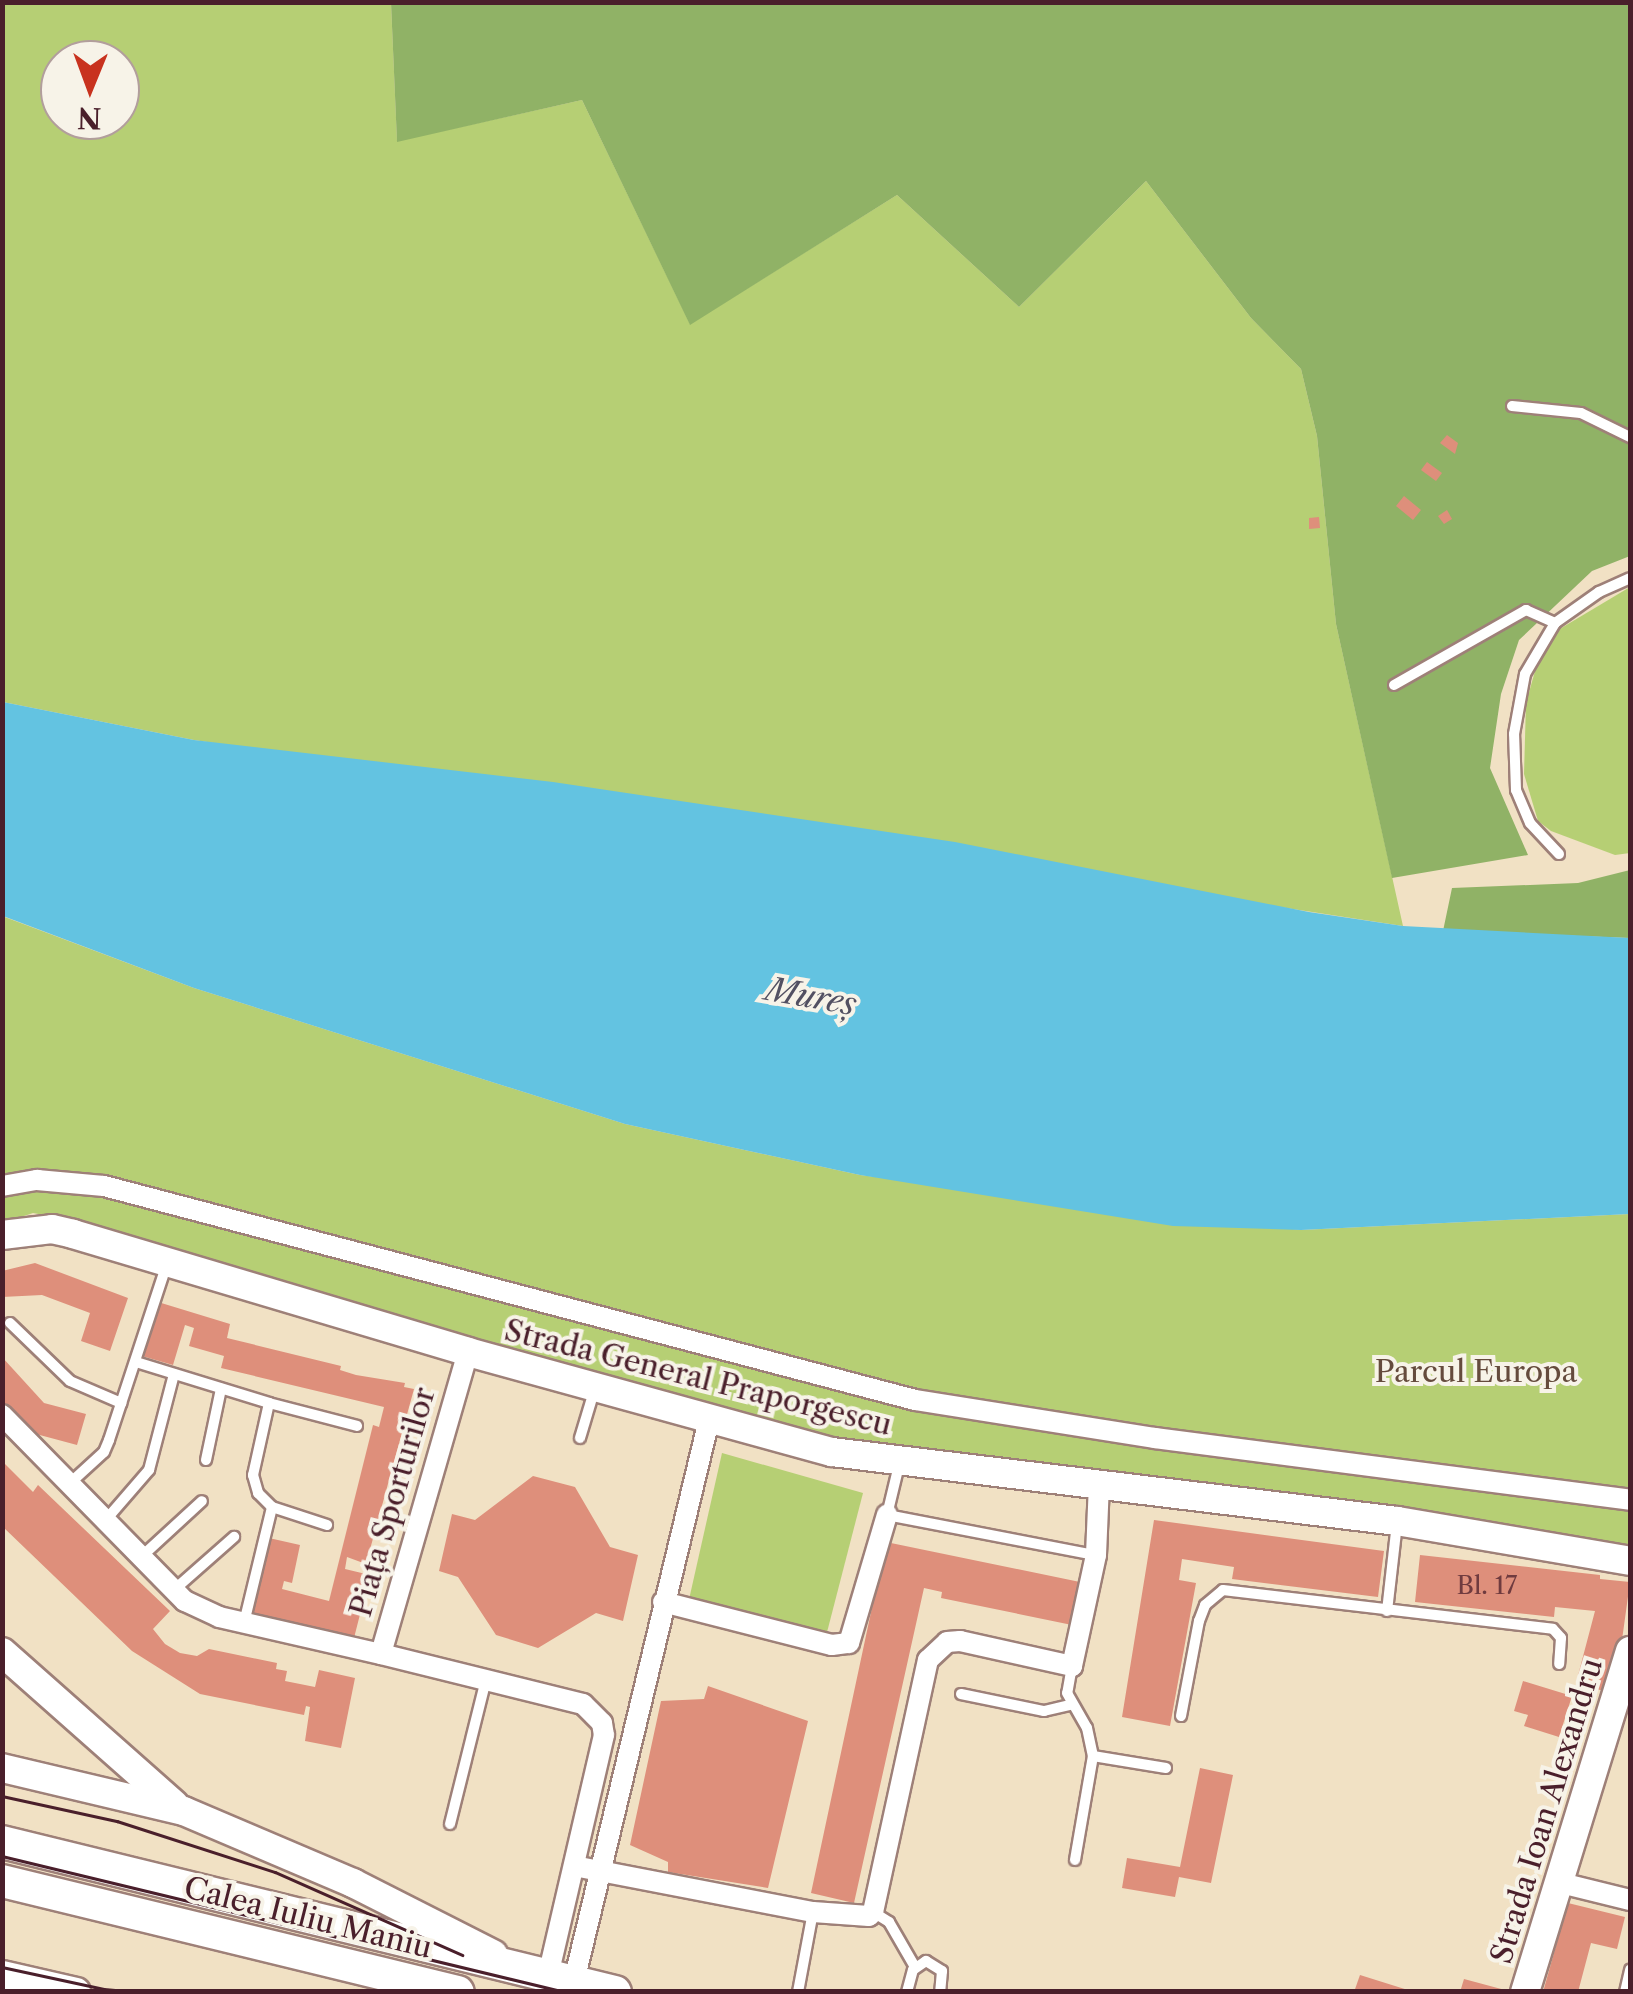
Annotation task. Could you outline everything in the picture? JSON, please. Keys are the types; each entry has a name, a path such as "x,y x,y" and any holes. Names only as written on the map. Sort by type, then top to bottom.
{"main road":[{"name":"Calea Iuliu Maniu","path":"8,1843 553,1980 615,1992"},
{"name":"Calea Iuliu Maniu","path":"3,1881 458,1992"}],"street":[{"path":"2,1186 61,1180 104,1186 915,1400 1155,1438 1630,1500"},
{"name":"Strada General Praporgescu","path":"2,1235 52,1228 468,1352 832,1452 1397,1521 1630,1561"},
{"name":"Piața Sporturilor","path":"468,1352 381,1654 583,1704 602,1722 604,1735 553,1980"},
{"path":"2,1416 172,1592 201,1610 243,1624 381,1654"},
{"path":"2,1768 184,1810 338,1876 553,1980 600,1871 709,1420"},
{"path":"574,1866 813,1912 853,1918 873,1912 928,1660 936,1649 960,1641 1072,1666 1096,1555 1100,1484"},
{"path":"662,1602 832,1645 850,1643 888,1514"},
{"name":"Strada Ioan Alexandru","path":"1525,1992 1630,1650"},
{"path":"2,1652 140,1778 184,1810"},
{"path":"1561,1883 1630,1900"},
{"path":"2,1975 76,1992"}],"lane":[{"path":"1512,406 1580,414 1630,437"},
{"path":"1559,854 1530,823 1519,800 1514,734 1526,674 1555,623 1599,592 1630,578"},
{"path":"1394,685 1526,610 1555,623"},
{"path":"68,1485 104,1452 167,1264"},
{"path":"10,1323 70,1381 121,1403"},
{"path":"136,1362 357,1426"},
{"path":"104,1522 148,1470 174,1374"},
{"path":"580,1438 595,1387"},
{"path":"206,1460 221,1389"},
{"path":"269,1403 253,1475 261,1498 272,1507 327,1525"},
{"path":"900,1463 888,1514 1096,1555"},
{"path":"140,1558 202,1500"},
{"path":"243,1624 272,1507"},
{"path":"1387,1611 1397,1521"},
{"path":"172,1592 234,1537"},
{"path":"1181,1716 1199,1621 1213,1595 1238,1590 1553,1629 1560,1638 1559,1664"},
{"path":"1072,1666 1067,1693 1087,1728 1093,1756 1075,1860"},
{"path":"450,1824 486,1679"},
{"path":"962,1694 1044,1711 1071,1705"},
{"path":"1093,1756 1166,1768"},
{"path":"798,1992 813,1912"},
{"path":"873,1912 889,1922 916,1967"},
{"path":"907,1992 916,1967 926,1962 942,1970 940,1992"},
{"path":"1625,1992 1630,1970"}],"green space":[{"path":"2,3 391,3 397,141 582,100 690,324 897,195 1019,307 1146,181 1251,318 1301,369 1317,436 1336,624 1403,926 194,740 3,702"},
{"path":"391,3 1630,3 1630,556 1592,571 1519,640 1501,694 1490,768 1528,855 1392,878 1336,624 1317,436 1301,369 1251,318 1146,181 1019,307 897,195 690,325 582,100 397,142"},
{"path":"1630,587 1630,853 1615,855 1551,831 1538,821 1524,774 1526,703 1539,657 1558,630"},
{"path":"1630,870 1630,938 1443,931 1452,888 1578,883"},
{"name":"Parcul Europa","path":"2,916 194,988 625,1124 860,1175 1301,1230 1630,1214 1630,1545 817,1442 50,1216 33,1213 3,1223"},
{"path":"722,1453 863,1493 825,1640 688,1604"}],"water":[{"name":"Mureș","path":"3,702 194,740 553,782 955,842 1309,912 1403,926 1630,938 1630,1214 1301,1230 1173,1226 860,1175 625,1124 194,988 3,916"}],"building":[{"path":"1447,435 1458,443 1455,454 1440,443"},
{"path":"1427,462 1442,473 1436,481 1421,470"},
{"path":"1404,496 1421,510 1413,520 1396,506"},
{"path":"1447,510 1452,519 1444,524 1438,516"},
{"path":"1319,517 1320,528 1309,529 1309,518"},
{"path":"35,1263 128,1298 110,1351 81,1341 90,1313 42,1295 2,1297 2,1271"},
{"path":"158,1302 230,1324 227,1338 341,1366 340,1370 356,1375 405,1383 404,1387 414,1389 366,1564 347,1557 345,1569 370,1575 354,1638 251,1615 269,1538 300,1545 292,1583 284,1581 282,1589 329,1601 373,1425 379,1427 384,1407 221,1368 224,1356 189,1346 194,1328 185,1325 173,1365 142,1356"},
{"path":"2,1357 44,1403 86,1414 77,1445 36,1434 2,1407"},
{"path":"2,1461 33,1492 38,1485 170,1611 153,1629 165,1644 180,1653 197,1656 209,1649 277,1663 276,1669 287,1671 285,1681 315,1687 319,1670 355,1678 341,1748 305,1741 310,1707 306,1706 304,1715 200,1694 132,1651 2,1526"},
{"path":"533,1476 575,1487 610,1547 638,1555 623,1621 596,1613 538,1648 496,1635 458,1577 439,1571 452,1514 475,1520"},
{"path":"1154,1520 1384,1551 1378,1597 1232,1579 1234,1567 1182,1559 1179,1580 1196,1583 1170,1726 1122,1717"},
{"path":"886,1542 1080,1582 1072,1625 941,1598 942,1592 924,1588 854,1903 811,1893"},
{"path":"1420,1555 1600,1575 1600,1579 1630,1582 1622,1640 1607,1692 1576,1683 1595,1611 1555,1607 1554,1617 1415,1602"},
{"path":"1523,1681 1572,1696 1559,1737 1524,1726 1528,1715 1514,1711"},
{"path":"708,1686 808,1721 768,1888 668,1872 668,1862 630,1845 661,1701 704,1699"},
{"path":"1200,1768 1233,1775 1211,1883 1179,1877 1175,1897 1122,1888 1127,1858 1180,1867"},
{"path":"1568,1903 1625,1917 1617,1949 1591,1943 1578,1992 1543,1992"},
{"path":"1360,1975 1411,1991 1411,1992 1354,1992"},
{"path":"1464,1979 1505,1990 1505,1992 1460,1992"}],"tram line":[{"path":"2,1796 117,1821 275,1872 462,1955"},
{"path":"2,1856 565,1992"},
{"path":"2,1967 104,1989 140,1992"}]}
